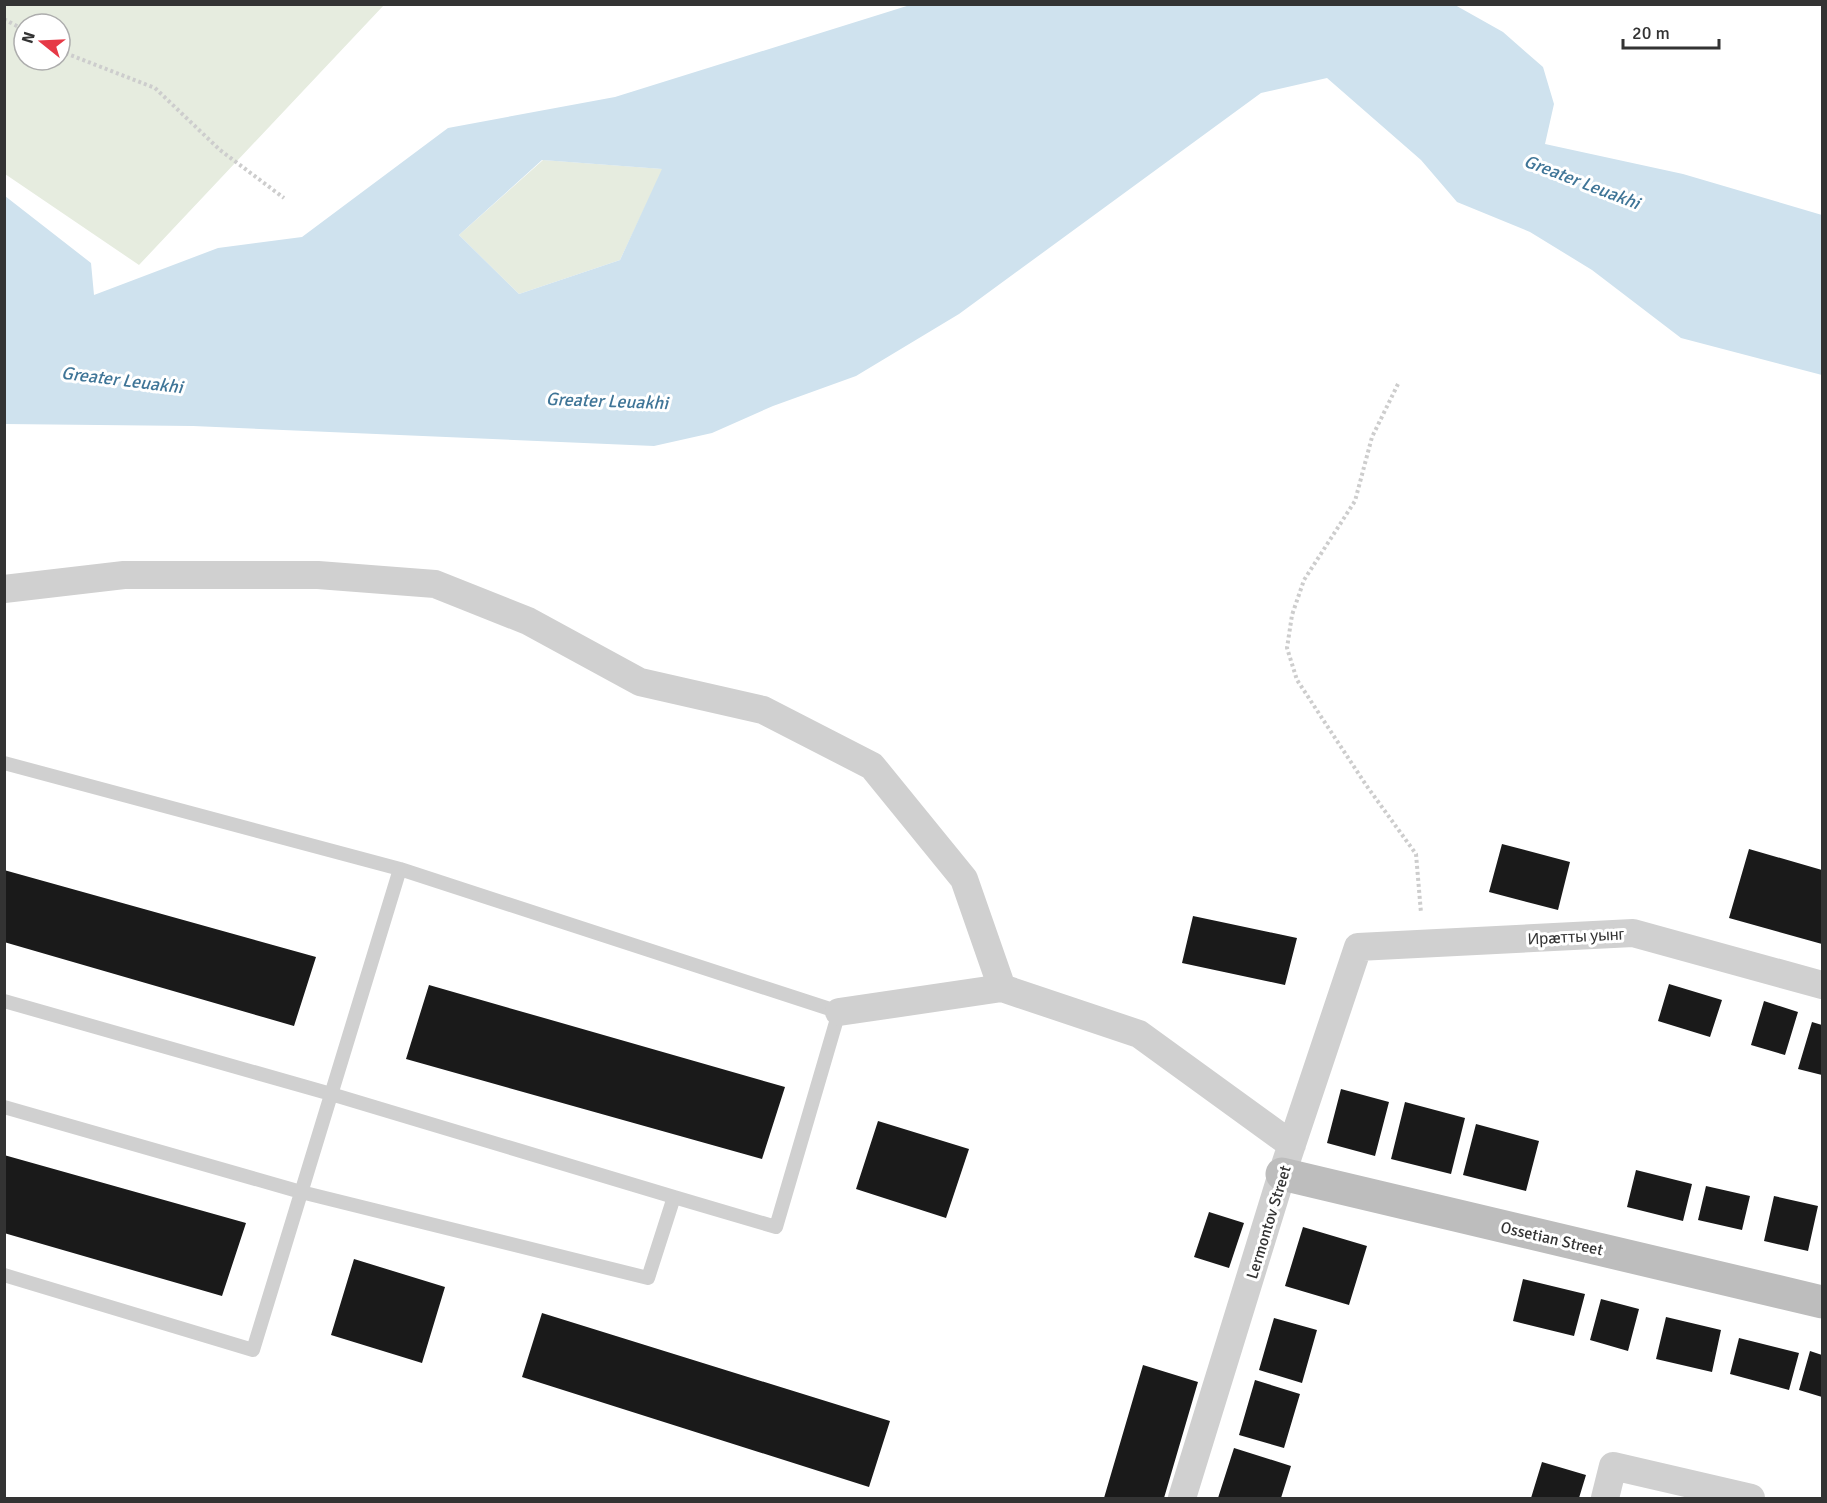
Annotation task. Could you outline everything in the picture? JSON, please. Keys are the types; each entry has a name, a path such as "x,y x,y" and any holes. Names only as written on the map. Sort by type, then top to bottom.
{"street":[{"path":"4,589 124,575 318,575 435,584 528,621 640,682 763,710 872,766 963,879 1002,988"},
{"name":"Ирæтты уынг","path":"1358,947 1633,933 1822,985"},
{"name":"Lermontov Street","path":"1182,1498 1287,1159 1358,947"},
{"path":"839,1012 1002,988 1139,1034 1287,1159"},
{"name":"Ossetian Street","path":"1287,1159 1822,1302"},
{"path":"1605,1498 1613,1466 1751,1498"}],"lane":[{"path":"4,763 400,869 839,1012 777,1227 332,1094 4,1001"},
{"path":"4,1275 253,1350 400,869"},
{"path":"4,1107 301,1192 648,1278 674,1197"}],"path":[{"path":"72,56 155,88 220,150 284,198"},
{"path":"1398,384 1372,436 1355,501 1304,580 1292,615 1287,648 1297,680 1366,785 1416,854 1422,944"}],"shaded area":[{"path":"4,5 384,5 139,265 5,174"},
{"path":"543,160 663,169 620,260 519,294 459,235"}],"water":[{"name":"Greater Leuakhi","path":"910,5 1455,5 1503,32 1543,67 1554,104 1545,144 1683,174 1822,215 1822,375 1681,338 1592,270 1530,232 1457,202 1421,160 1327,78 1261,93 959,314 856,376 773,406 712,433 654,446 193,426 5,424 5,196 91,263 94,295 218,248 302,237 448,128 615,97","holes":["542,160 662,169 620,260 519,294 459,235"]}],"building":[{"path":"1502,844 1570,862 1558,910 1489,892"},
{"path":"1749,849 1822,870 1822,944 1729,918"},
{"path":"4,870 316,957 294,1026 4,942"},
{"path":"1193,916 1297,938 1285,985 1182,963"},
{"path":"1669,984 1722,1000 1710,1037 1658,1021"},
{"path":"429,985 785,1087 762,1159 406,1059"},
{"path":"1764,1001 1798,1012 1785,1055 1751,1045"},
{"path":"1812,1022 1822,1025 1822,1075 1798,1069"},
{"path":"1341,1089 1389,1102 1375,1156 1327,1143"},
{"path":"1405,1102 1465,1118 1451,1174 1391,1159"},
{"path":"878,1121 969,1149 946,1218 856,1189"},
{"path":"1476,1124 1539,1141 1526,1191 1463,1175"},
{"path":"4,1155 246,1223 222,1296 4,1233"},
{"path":"1636,1170 1692,1184 1683,1221 1627,1207"},
{"path":"1706,1186 1750,1196 1742,1230 1698,1220"},
{"path":"1774,1196 1818,1206 1808,1251 1764,1241"},
{"path":"1209,1212 1244,1223 1229,1268 1194,1257"},
{"path":"1303,1227 1367,1246 1349,1305 1285,1286"},
{"path":"354,1259 445,1287 422,1363 331,1335"},
{"path":"1523,1279 1585,1294 1574,1336 1513,1321"},
{"path":"1601,1299 1639,1309 1628,1351 1590,1340"},
{"path":"542,1313 890,1421 869,1487 522,1377"},
{"path":"1666,1317 1721,1330 1712,1372 1656,1359"},
{"path":"1274,1318 1317,1330 1302,1383 1259,1370"},
{"path":"1739,1338 1799,1353 1789,1390 1730,1374"},
{"path":"1810,1351 1822,1355 1822,1397 1799,1390"},
{"path":"1143,1365 1198,1382 1164,1498 1104,1498"},
{"path":"1255,1380 1300,1394 1284,1448 1239,1435"},
{"path":"1234,1448 1291,1466 1281,1498 1218,1498"},
{"path":"1542,1462 1586,1475 1579,1498 1531,1498"}]}
